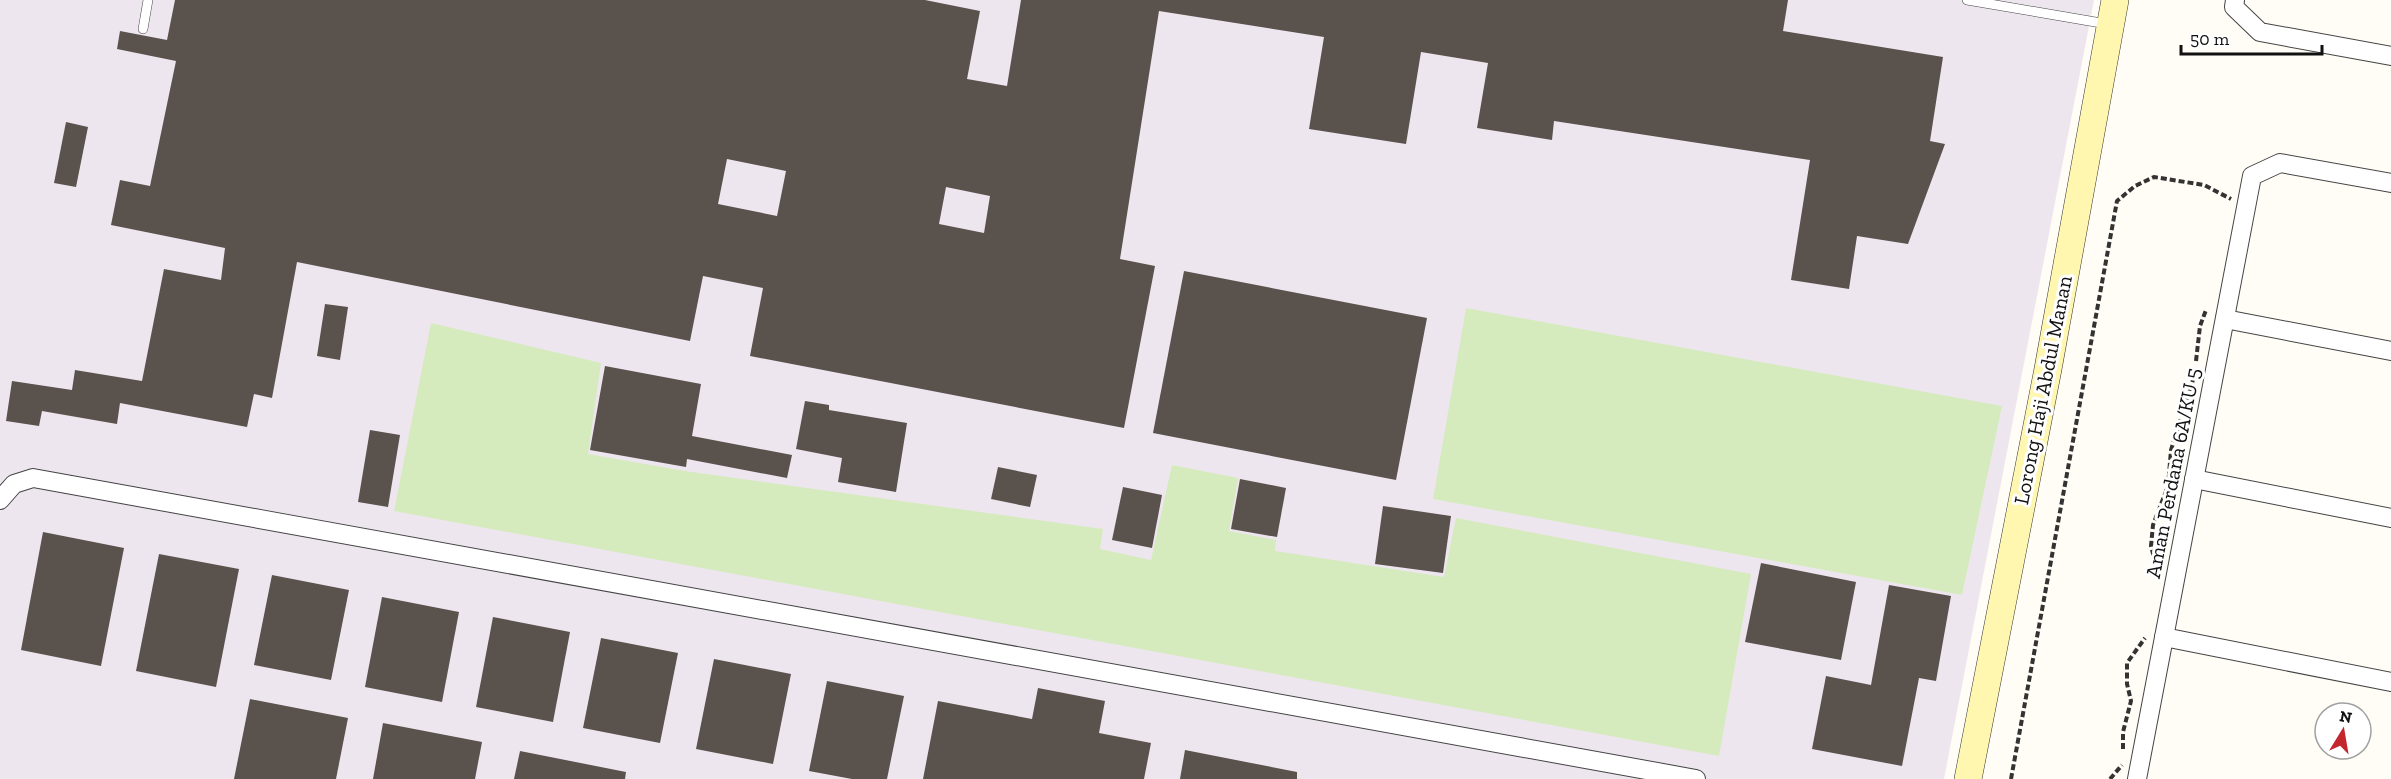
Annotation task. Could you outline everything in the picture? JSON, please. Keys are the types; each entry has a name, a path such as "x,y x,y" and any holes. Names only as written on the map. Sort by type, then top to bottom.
{"street":[{"path":"2234,4 2260,32 2391,56"},
{"name":"Lorong Haji Abdul Manan","path":"1968,779 2048,369 2112,12"},
{"name":"Aman Perdana 6A/KU 5","path":"2137,779 2156,633 2194,478 2252,176 2280,163 2391,183"},
{"path":"2225,319 2391,351"},
{"path":"0,500 14,484 33,478 1696,779"},
{"path":"2194,478 2391,518"},
{"path":"2156,633 2391,682"}],"lane":[{"path":"143,29 148,0"},
{"path":"1967,0 2112,12"}],"path":[{"path":"2011,779 2117,201 2136,186 2154,177 2204,185 2230,198 2228,209"},
{"path":"2158,575 2151,546 2153,525 2168,486 2171,450 2196,369 2200,326 2210,302"},
{"path":"2110,779 2122,765 2123,732 2131,701 2127,684 2127,663 2144,639 2156,633"}],"shaded area":[{"path":"0,0 2094,0 1944,779 0,779"}],"green space":[{"path":"1466,308 2002,406 1962,595 1433,499"},
{"path":"431,323 601,363 588,454 685,471 1103,529 1100,549 1151,560 1172,465 1238,478 1229,531 1276,540 1275,551 1444,577 1456,518 1751,574 1719,756 394,511"}],"building":[{"path":"175,0 925,0 980,11 967,79 1007,86 1021,0 1788,0 1783,31 1943,57 1930,141 1945,144 1908,244 1857,236 1849,289 1791,280 1810,160 1554,121 1552,140 1477,128 1488,63 1421,52 1406,144 1309,129 1324,37 1159,11 1120,259 1155,266 1124,428 750,356 763,288 703,276 690,341 297,262 272,398 254,394 247,427 120,403 117,424 42,411 39,426 6,421 12,381 72,390 75,370 142,381 164,269 221,280 225,248 111,225 120,180 150,186 176,61 117,49 120,31 167,40","holes":["727,159 786,171 777,216 718,204","946,187 990,196 984,233 939,224"]},
{"path":"66,122 88,127 76,187 54,183"},
{"path":"1184,271 1427,318 1396,480 1153,433"},
{"path":"325,304 348,307 340,360 317,356"},
{"path":"605,366 701,384 692,436 792,455 787,478 687,459 686,467 590,450"},
{"path":"805,401 829,405 829,410 907,423 896,492 838,482 842,458 796,449"},
{"path":"370,430 400,435 388,507 358,502"},
{"path":"998,467 1037,475 1030,507 991,499"},
{"path":"1240,479 1286,488 1277,537 1231,529"},
{"path":"1123,487 1162,495 1152,548 1112,540"},
{"path":"1383,506 1451,516 1443,573 1375,564"},
{"path":"43,532 124,548 101,666 21,650"},
{"path":"159,554 239,569 216,687 136,671"},
{"path":"1761,563 1856,582 1841,660 1745,642"},
{"path":"272,575 349,590 331,680 254,665"},
{"path":"1889,585 1951,596 1936,681 1919,678 1902,766 1812,749 1826,676 1871,685"},
{"path":"382,597 459,612 442,702 365,687"},
{"path":"493,617 570,632 553,722 476,707"},
{"path":"601,638 678,653 660,743 583,728"},
{"path":"714,659 791,674 773,764 696,749"},
{"path":"827,681 904,696 887,779 852,779 809,771"},
{"path":"1038,688 1105,701 1099,733 1151,743 1144,779 923,779 938,701 1032,719"},
{"path":"250,699 348,718 336,779 234,779"},
{"path":"383,723 482,742 475,779 373,779"},
{"path":"1185,750 1297,772 1297,779 1180,779"},
{"path":"520,751 626,772 625,779 514,779"}]}
